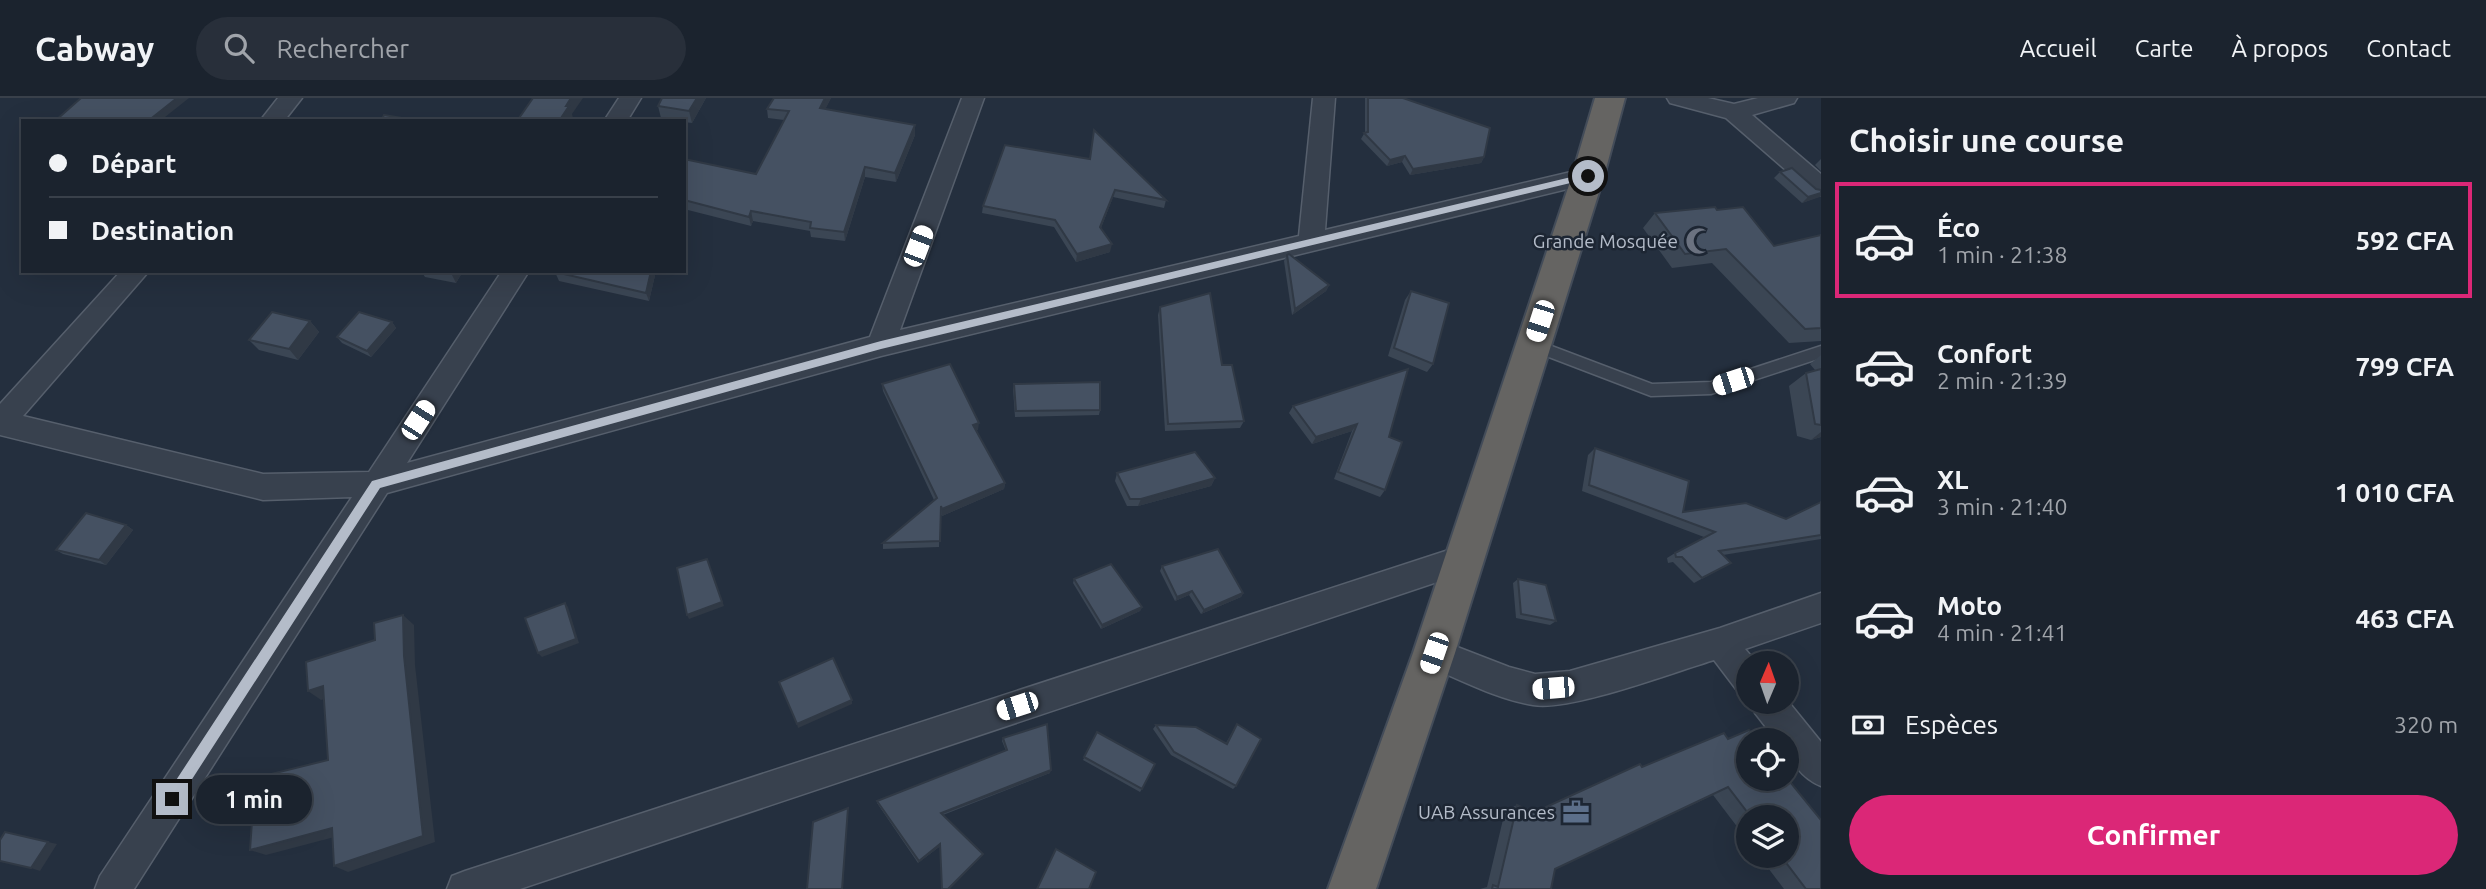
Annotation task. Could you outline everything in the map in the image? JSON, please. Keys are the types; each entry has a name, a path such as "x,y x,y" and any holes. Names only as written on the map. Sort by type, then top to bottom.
{"highway":[{"path":"1352,889 1434,653 1588,176 1609,98"}],"street":[{"path":"273,119 291,98"},
{"path":"616,119 630,98"},
{"path":"881,345 973,98"},
{"path":"1311,242 1324,98"},
{"path":"1678,98 1734,112 1821,187"},
{"path":"1734,112 1786,98"},
{"path":"134,273 0,423 263,487 376,484 881,345 1588,176"},
{"path":"113,889 515,273"},
{"path":"465,889 1464,559"},
{"path":"1434,653 1509,683 1535,690 1570,687 1720,643 1821,608"},
{"path":"1720,643 1736,663"},
{"path":"1777,714 1821,769"}],"lane":[{"path":"1532,345 1651,390 1711,388 1821,352"}],"building":[{"path":"81,98 177,98 151,119 57,119"},
{"path":"533,98 571,98 560,119 518,119"},
{"path":"662,98 697,98 689,111 658,106"},
{"path":"774,98 825,98 820,108 915,125 895,173 865,167 844,232 810,228 811,222 751,211 749,217 686,201 686,159 756,174 789,111 767,109"},
{"path":"1368,98 1403,98 1490,128 1484,157 1413,169 1405,156 1390,160 1364,133 1368,132"},
{"path":"384,115 408,119 382,119"},
{"path":"1094,130 1166,200 1115,190 1100,227 1112,244 1077,254 1055,220 983,206 1005,145 1090,159"},
{"path":"1792,168 1816,189 1821,190 1821,193 1808,197 1780,172"},
{"path":"1715,207 1717,210 1743,207 1774,246 1821,235 1821,328 1805,329 1726,249 1685,254 1655,213"},
{"path":"1287,255 1329,285 1295,309"},
{"path":"559,273 651,273 646,293"},
{"path":"1411,291 1449,303 1433,364 1394,348"},
{"path":"1210,293 1222,365 1232,365 1244,421 1168,424 1160,307"},
{"path":"272,312 310,321 289,349 249,340"},
{"path":"359,312 392,322 367,351 337,337"},
{"path":"950,364 979,423 973,425 1005,483 942,509 941,506 940,541 883,543 937,498 882,384"},
{"path":"1408,369 1389,437 1402,442 1385,490 1338,472 1357,424 1316,437 1293,406"},
{"path":"1821,369 1821,425 1815,424 1806,373"},
{"path":"1100,382 1100,410 1016,411 1014,384"},
{"path":"1595,448 1689,481 1683,512 1746,503 1786,519 1821,502 1821,535 1719,551 1731,563 1702,578 1682,557 1676,557 1675,553 1715,532 1589,485"},
{"path":"1195,452 1215,478 1141,499 1130,499 1117,473"},
{"path":"86,513 126,525 99,560 56,550"},
{"path":"1218,549 1243,593 1204,610 1192,591 1177,597 1162,566"},
{"path":"707,559 722,602 687,615 677,568"},
{"path":"1111,564 1142,607 1102,625 1074,579"},
{"path":"1518,579 1546,585 1556,621 1521,614"},
{"path":"565,603 576,639 538,653 525,618"},
{"path":"403,615 404,656 423,836 334,866 332,828 250,850 255,778 328,760 323,686 308,691 306,662 375,640 374,623"},
{"path":"833,658 852,700 797,724 779,682"},
{"path":"1047,724 1051,770 941,813 983,854 948,889 942,889 940,844 919,861 877,801 1007,750 1003,738"},
{"path":"1237,724 1261,739 1236,786 1174,752 1156,725 1196,727 1227,744"},
{"path":"1097,732 1155,764 1142,789 1084,757"},
{"path":"1724,733 1728,739 1736,736 1736,791 1798,791 1821,820 1821,889 1806,889 1790,868 1799,868 1799,805 1742,805 1728,787 1555,869 1551,889 1492,889 1493,885 1498,887 1517,805 1544,817 1546,807 1640,764 1642,767"},
{"path":"848,808 842,889 807,889 813,822"},
{"path":"5,832 48,842 31,868 0,861 0,840"},
{"path":"1056,849 1096,872 1089,889 1037,889"}],"place":[{"name":"Grande Mosquée","path":"1699,241"},
{"name":"UAB Assurances","path":"1576,812"}],"route":[{"path":"172,799 376,484 881,345 1588,176"}]}
